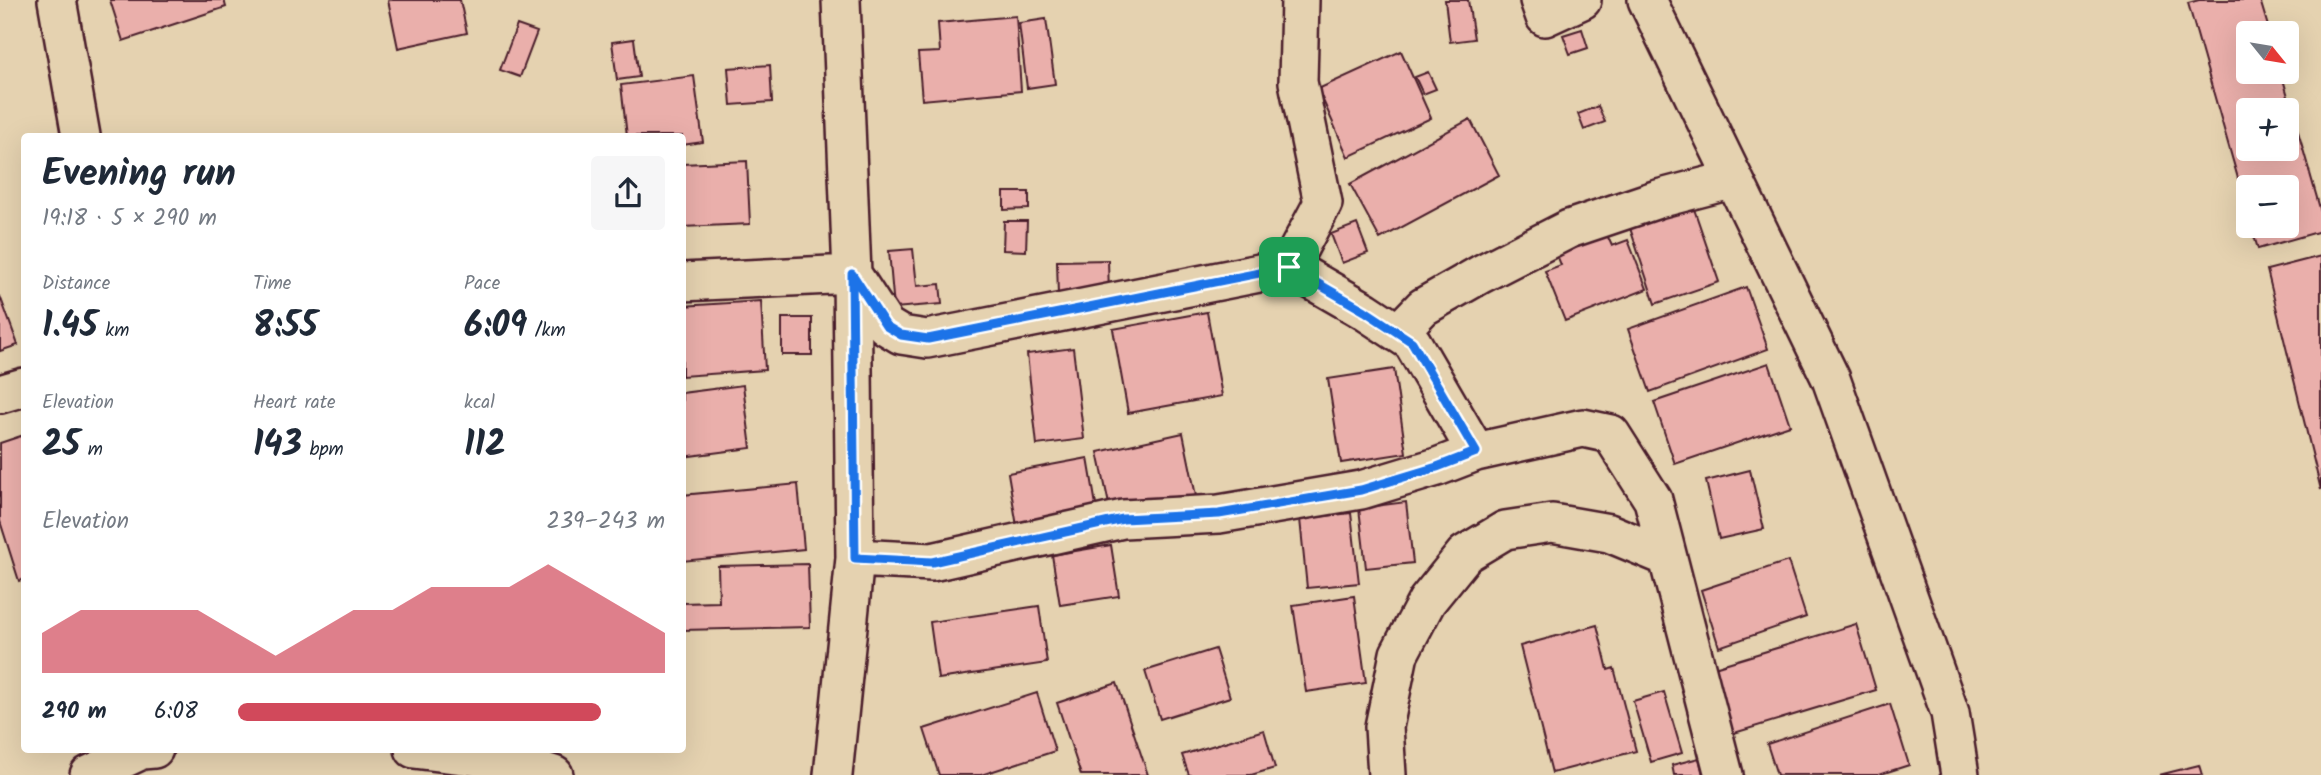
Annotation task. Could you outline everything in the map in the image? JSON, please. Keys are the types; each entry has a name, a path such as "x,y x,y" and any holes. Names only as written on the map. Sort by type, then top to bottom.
{"street":[{"path":"57,0 80,133"},
{"path":"833,775 855,558 852,274 841,0"},
{"path":"1289,267 1323,203 1298,82 1300,0"},
{"path":"1539,0 1545,17 1582,0"},
{"path":"1647,0 1830,379 1950,713 1960,775"},
{"path":"1398,333 1423,307 1569,229 1658,199 1734,179"},
{"path":"852,274 886,326 901,335 928,339 1289,267 1412,342 1476,452"},
{"path":"686,282 852,274"},
{"path":"0,394 21,388"},
{"path":"855,558 932,562 1123,519 1219,514 1361,490 1476,452 1583,428 1611,434 1653,500 1724,775"},
{"path":"1387,775 1384,727 1399,654 1427,601 1465,554 1505,530 1552,523 1609,533 1667,557"},
{"path":"446,753 511,761 554,775"},
{"path":"89,775 146,758"}],"building":[{"path":"110,0 224,0 226,7 123,41"},
{"path":"388,0 460,0 467,33 398,48"},
{"path":"1445,0 1468,0 1474,39 1450,42"},
{"path":"2199,0 2260,0 2266,21 2236,21 2236,84 2284,84 2288,98 2236,98 2236,161 2299,161 2299,135 2321,212 2321,231 2299,237 2299,175 2237,175 2188,3"},
{"path":"1016,16 1021,91 922,100 918,53 940,52 938,23"},
{"path":"1046,19 1055,84 1027,88 1019,23"},
{"path":"517,25 537,32 520,77 500,70"},
{"path":"1582,29 1588,48 1570,54 1563,35"},
{"path":"634,39 639,77 617,80 612,42"},
{"path":"1401,51 1431,118 1348,157 1318,89"},
{"path":"770,65 772,102 731,105 728,68"},
{"path":"1428,72 1436,89 1423,94 1415,77"},
{"path":"694,76 703,142 686,144 686,133 627,133 621,85"},
{"path":"1598,106 1605,122 1584,130 1578,114"},
{"path":"1470,119 1499,175 1380,239 1350,184"},
{"path":"747,161 750,224 686,227 686,164"},
{"path":"1004,192 1029,192 1029,209 1004,210"},
{"path":"1693,206 1719,282 1655,304 1630,228"},
{"path":"1004,221 1027,221 1026,251 1003,250"},
{"path":"1357,224 1368,253 1342,263 1331,234"},
{"path":"1607,235 1612,246 1628,240 1647,289 1565,321 1545,271 1561,265 1557,255"},
{"path":"2255,238 2296,238 2258,249"},
{"path":"913,249 917,286 940,284 942,304 894,308 889,251"},
{"path":"2321,256 2321,490 2267,270"},
{"path":"1108,260 1109,295 1058,296 1057,261"},
{"path":"1746,287 1768,349 1650,392 1628,329"},
{"path":"0,296 18,345 0,351"},
{"path":"761,301 765,370 686,376 686,306"},
{"path":"1207,312 1222,396 1128,413 1113,329"},
{"path":"782,318 812,318 812,355 782,355"},
{"path":"1073,348 1084,439 1037,445 1027,354"},
{"path":"1769,363 1790,425 1675,464 1654,402"},
{"path":"1394,369 1406,453 1341,463 1328,379"},
{"path":"743,385 751,448 686,456 686,392"},
{"path":"1183,433 1196,496 1111,514 1098,452"},
{"path":"21,436 19,581 0,521 0,443"},
{"path":"1088,458 1098,517 1018,532 1008,473"},
{"path":"1750,470 1764,529 1719,539 1706,481"},
{"path":"798,484 804,549 686,561 686,495"},
{"path":"1406,502 1413,563 1366,568 1359,508"},
{"path":"1351,513 1359,583 1307,588 1300,519"},
{"path":"1111,545 1119,596 1060,605 1052,555"},
{"path":"1788,561 1806,617 1719,647 1701,590"},
{"path":"808,564 810,627 686,630 686,603 719,602 718,566"},
{"path":"1354,596 1366,683 1306,692 1293,605"},
{"path":"1039,606 1047,663 938,679 930,622"},
{"path":"1856,624 1876,690 1731,734 1711,668"},
{"path":"1597,625 1608,670 1614,668 1636,751 1552,773 1520,646"},
{"path":"1215,649 1230,697 1160,719 1145,671"},
{"path":"1117,683 1148,775 1081,775 1057,703"},
{"path":"1664,692 1682,753 1651,762 1633,701"},
{"path":"1037,693 1055,751 981,775 939,775 924,729"},
{"path":"1890,704 1909,765 1878,775 1777,775 1767,744"},
{"path":"1264,730 1275,768 1251,775 1189,775 1182,755"},
{"path":"1699,758 1703,775 1674,775 1672,765"},
{"path":"2199,765 2202,775 2159,775"}],"route":[{"path":"1289,267 1412,342 1476,452 1361,490 1219,514 1123,519 932,562 855,558 852,274 886,326 901,335 928,339 1289,267"}]}
